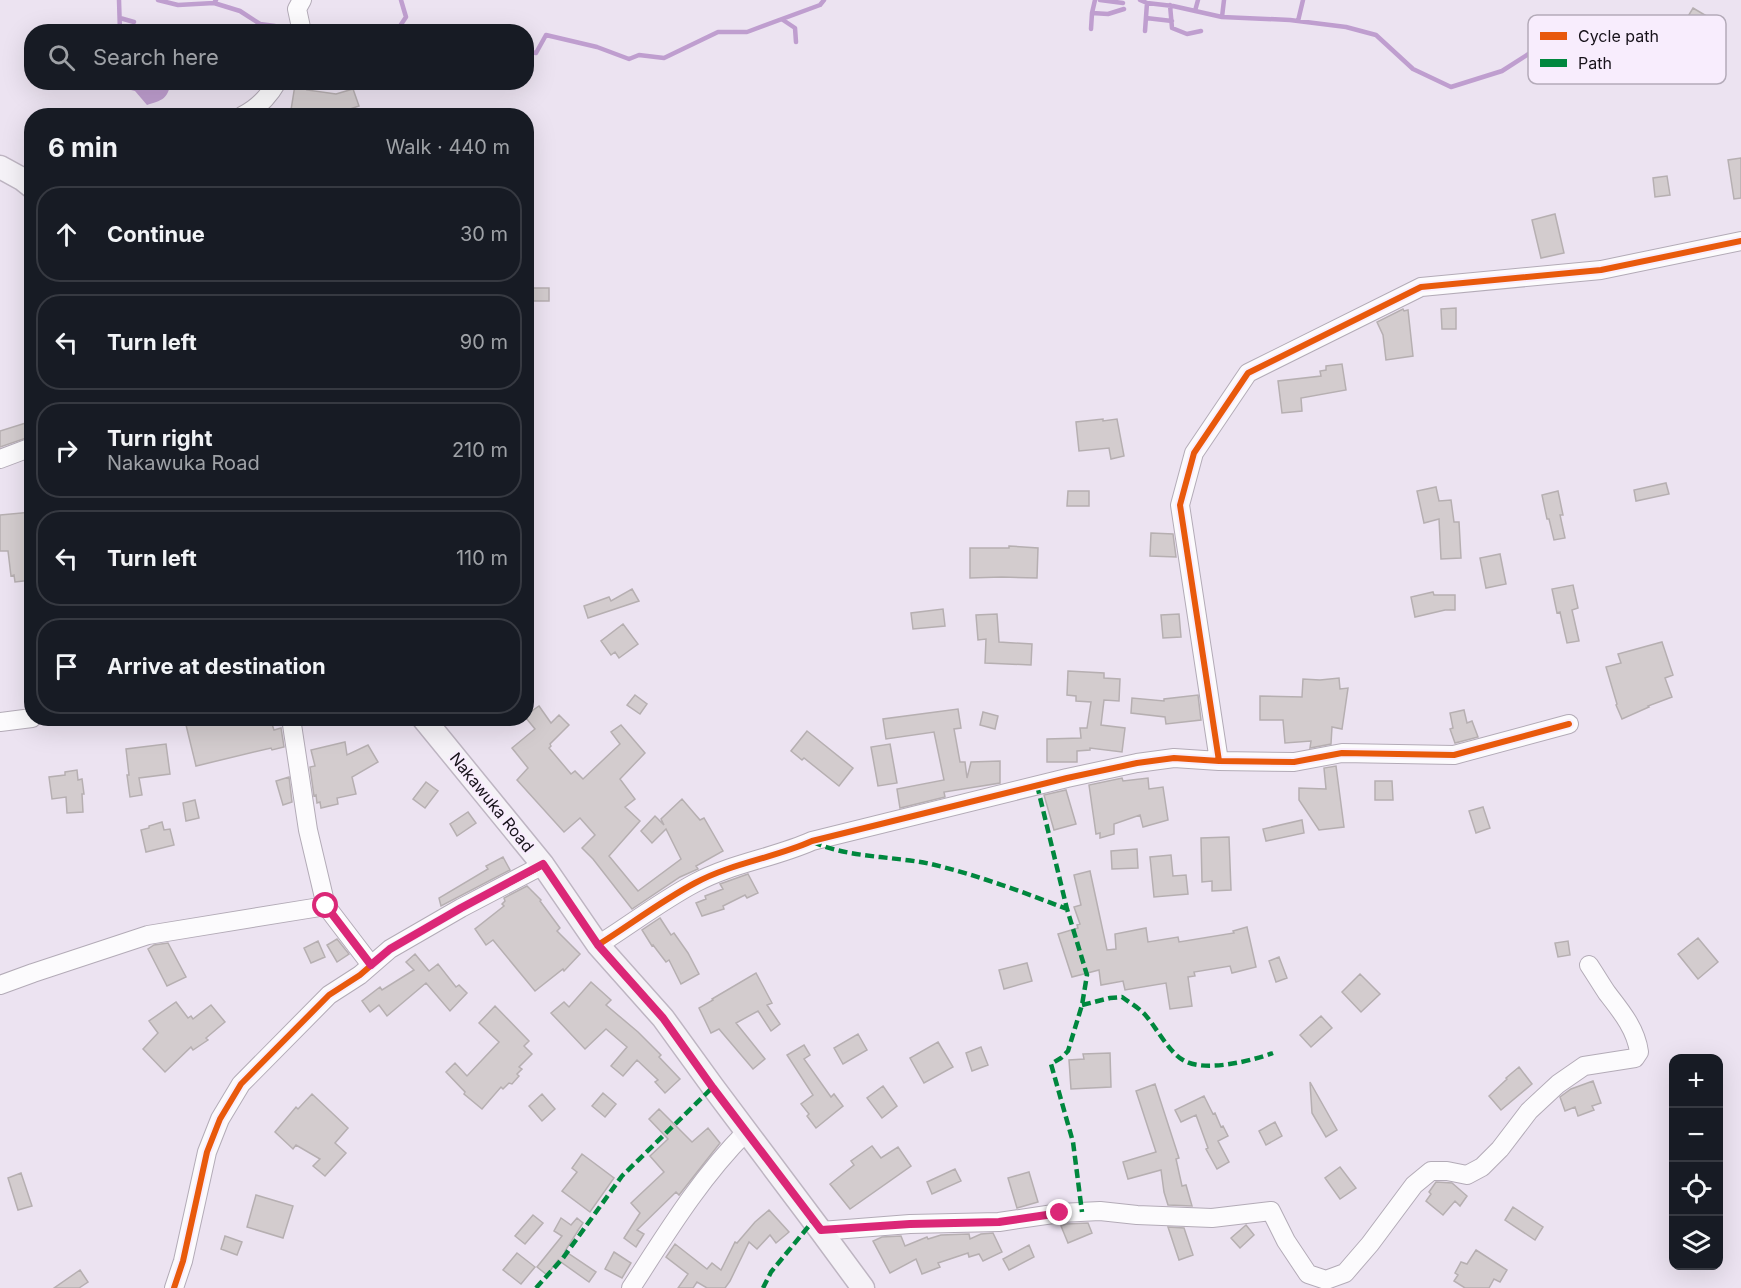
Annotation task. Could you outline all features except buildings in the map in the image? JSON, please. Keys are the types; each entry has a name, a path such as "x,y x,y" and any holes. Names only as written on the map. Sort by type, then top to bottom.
{"main road":[{"path":"0,167 24,178"},
{"name":"Nakawuka Road","path":"430,726 543,864 598,945 663,1018 862,1288"}],"street":[{"path":"300,24 297,9 302,0"},
{"path":"253,108 272,90"},
{"path":"1219,762 1180,505 1194,453 1248,372 1421,287 1601,270 1741,241"},
{"path":"0,459 24,450"},
{"path":"0,722 24,719"},
{"path":"598,945 696,882 738,864 792,850 812,841 1047,782 1137,763 1174,758 1219,762 1294,762 1342,753 1454,755 1569,724"},
{"path":"292,726 308,830 326,906 371,965"},
{"path":"174,1288 183,1261 207,1152 220,1119 241,1084 329,995 360,975 390,949 543,864"},
{"path":"0,985 148,935 326,906"},
{"path":"821,1230 910,1224 999,1222 1060,1213 1091,1212 1212,1218 1271,1211 1286,1241 1308,1274 1326,1280 1345,1273 1414,1185 1431,1171 1467,1175 1482,1167 1500,1149 1529,1111 1558,1084 1584,1066 1635,1058 1639,1052 1638,1041 1622,1012 1589,965"},
{"path":"631,1288 681,1211 746,1132"}],"shaded area":[{"path":"131,90 169,90 164,98 147,105 135,91"}],"waterway":[{"path":"119,0 120,24"},
{"path":"158,0 178,5 214,3"},
{"path":"216,0 214,3 240,11 260,24"},
{"path":"401,0 406,17 401,24"},
{"path":"534,53 536,53 546,35 597,47 629,59 639,55 664,58 718,32 747,32 820,5 824,0"},
{"path":"1091,29 1095,0"},
{"path":"1100,0 1123,3"},
{"path":"1140,0 1222,17 1290,20 1346,27 1376,35 1413,69 1451,87 1502,71 1528,54"},
{"path":"1195,11 1198,0"},
{"path":"1222,17 1224,0"},
{"path":"1298,21 1303,0"},
{"path":"1145,31 1147,3"},
{"path":"1170,5 1172,28 1187,34 1201,31"},
{"path":"1092,13 1108,14 1124,9"},
{"path":"120,18 134,22"},
{"path":"1146,18 1172,21"},
{"path":"783,20 795,28 796,42"}],"marked path":[{"path":"1037,785 1067,909 1087,975 1082,1005 1068,1051 1051,1064 1073,1142 1082,1212"},
{"path":"813,842 841,851 916,861 948,868 1000,884 1067,909"},
{"path":"1082,1005 1122,997 1145,1014 1178,1056 1192,1064 1215,1066 1273,1053"},
{"path":"536,1288 563,1258 622,1176 713,1087"},
{"path":"763,1288 771,1272 813,1221"}],"cycle path":[{"path":"1219,761 1180,505 1194,453 1248,373 1421,287 1601,270 1741,241"},
{"path":"598,945 682,890 724,870 812,841 1067,778 1137,763 1174,758 1294,762 1342,753 1454,755 1569,724"},
{"path":"174,1288 183,1261 207,1152 220,1119 241,1084 329,995 360,975 390,949 543,865"}],"route":[{"path":"326,906 371,965 390,949 543,864 598,945 663,1018 821,1230 910,1224 999,1222 1060,1213"}]}
